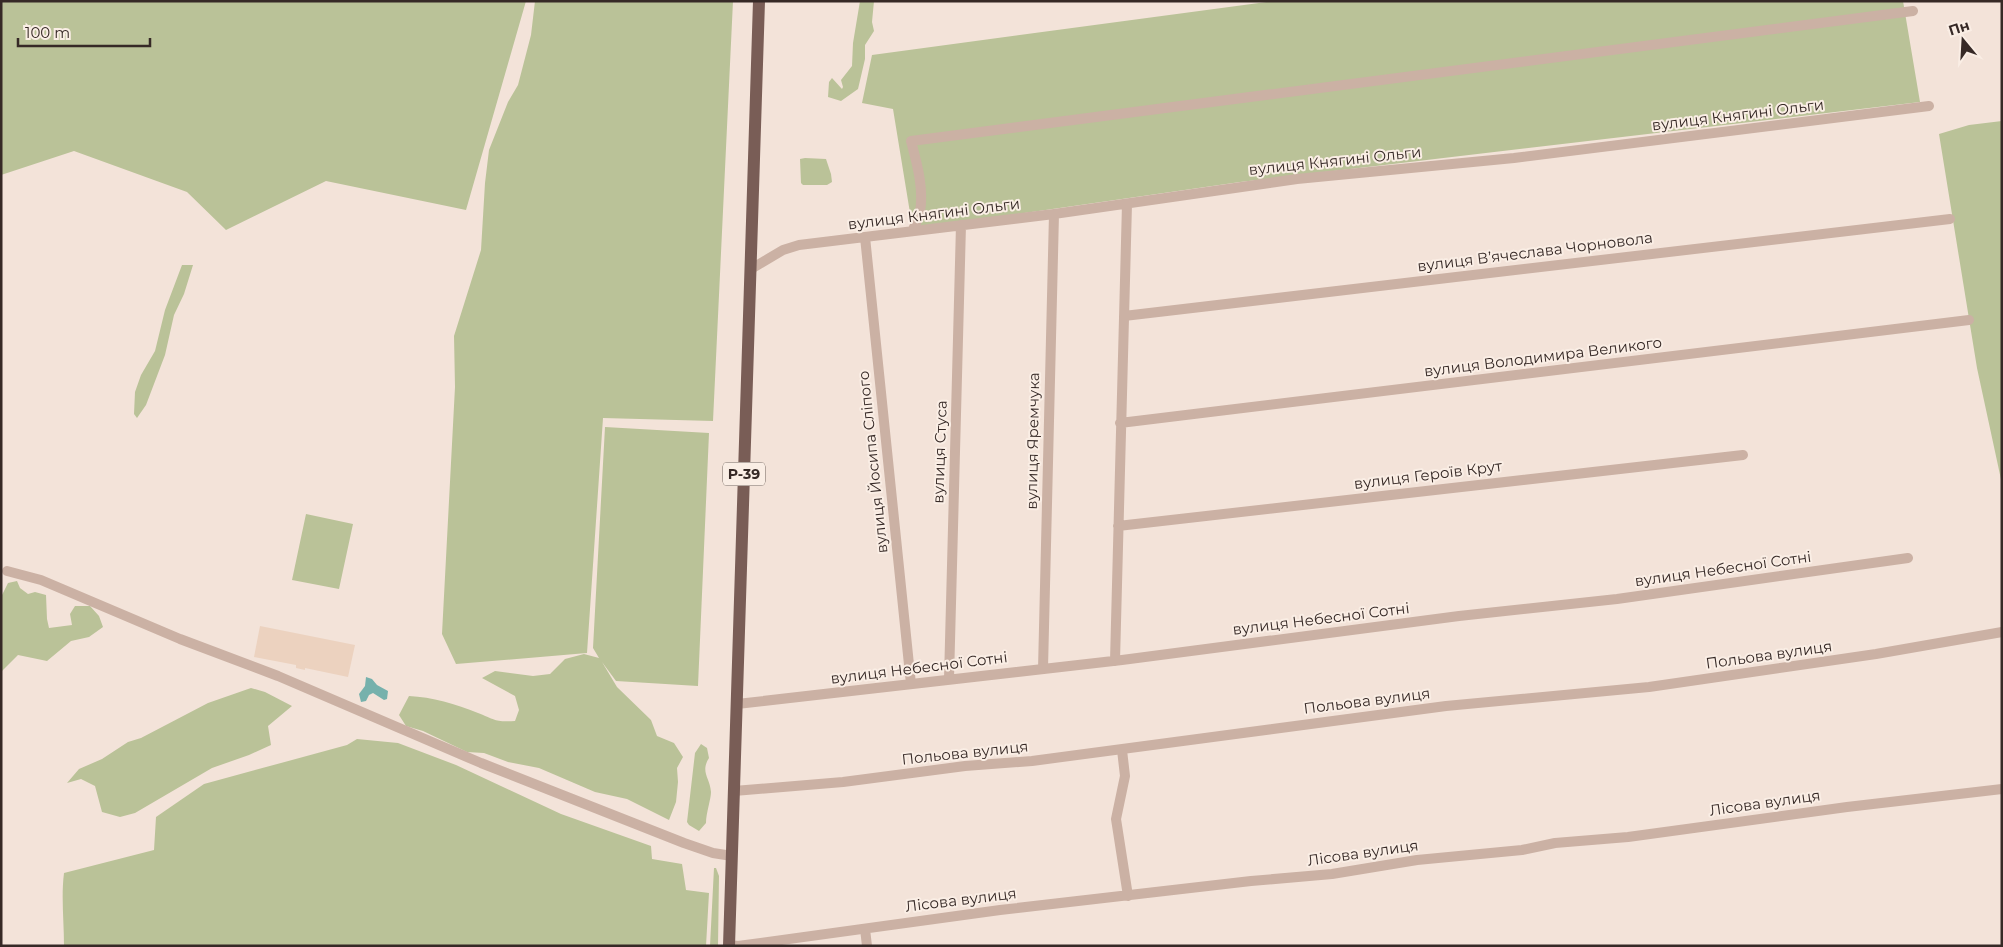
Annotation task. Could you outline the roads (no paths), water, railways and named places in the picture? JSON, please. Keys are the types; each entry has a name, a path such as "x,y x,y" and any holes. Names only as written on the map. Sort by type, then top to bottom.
{"main road":[{"name":"Р-39","path":"729,945 759,1"}],"street":[{"path":"912,231 920,214 921,194 918,167 911,140 1913,11"},
{"name":"вулиця Княгині Ольги","path":"751,269 783,250 799,245 1054,214 1297,179 1514,158 1929,106"},
{"path":"1115,661 1127,204"},
{"name":"вулиця Яремчука","path":"1043,669 1054,214"},
{"name":"вулиця Вʼячеслава Чорновола","path":"1124,316 1950,218"},
{"name":"вулиця Стуса","path":"949,679 961,225"},
{"name":"вулиця Йосипа Сліпого","path":"865,237 911,684"},
{"name":"вулиця Володимира Великого","path":"1120,423 1969,320"},
{"name":"вулиця Героїв Крут","path":"1118,526 1742,455"},
{"name":"вулиця Небесної Сотні","path":"737,704 1115,661 1458,616 1617,599 1908,558"},
{"path":"7,571 41,580 180,639 278,676 481,763 684,843 713,853 732,856"},
{"name":"Польова вулиця","path":"734,791 843,782 965,766 1032,761 1446,706 1649,687 1876,654 2002,632"},
{"path":"1122,750 1124,776 1116,819 1128,896"},
{"name":"Лісова вулиця","path":"729,945 738,946 1251,881 1323,875 1417,860 1522,850 1555,843 1628,836 2002,789"},
{"path":"865,929 867,946"}],"water":[{"path":"366,677 372,679 377,685 388,691 387,699 384,700 373,693 369,695 366,701 361,702 359,694 365,686"}]}
